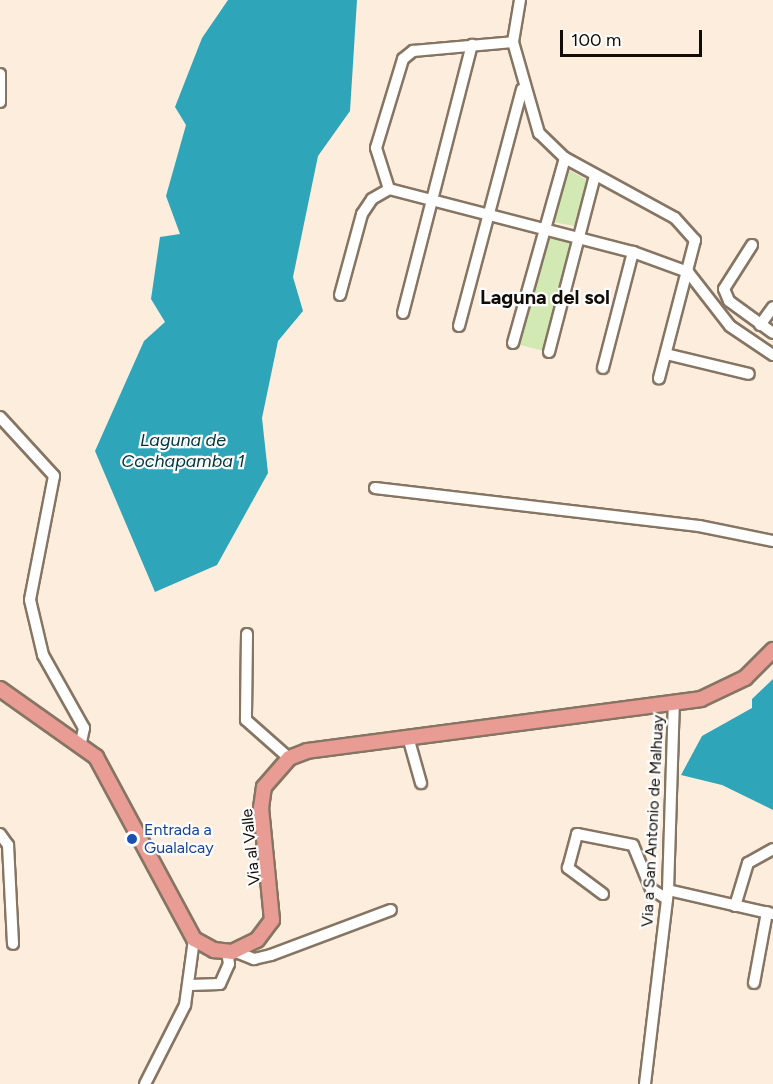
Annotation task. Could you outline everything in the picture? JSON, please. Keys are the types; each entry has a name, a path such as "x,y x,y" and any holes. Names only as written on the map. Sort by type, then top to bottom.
{"main road":[{"path":"290,758 307,751 674,702 724,692 773,650"},
{"path":"0,690 81,742 112,779 194,939 230,951"},
{"name":"Via al Valle","path":"230,951 257,940 272,920 261,808 264,787 290,758"}],"street":[{"path":"520,0 513,42 522,88 539,133 565,158 691,231 695,240 659,378"},
{"path":"389,189 376,148 403,59 413,51 513,42"},
{"path":"403,313 472,45"},
{"path":"0,74 0,102"},
{"path":"459,326 522,88"},
{"path":"513,343 542,228 565,158"},
{"path":"549,352 595,174"},
{"path":"340,295 362,214 372,199 389,189 633,252 688,272 730,326 773,355"},
{"path":"752,245 724,289 729,301 773,333"},
{"path":"603,368 633,252"},
{"path":"760,325 773,306"},
{"path":"666,354 748,374"},
{"path":"0,417 54,476 30,600 43,655 84,729 81,742"},
{"path":"375,488 699,526 773,541"},
{"path":"247,634 246,720 290,758"},
{"name":"Via a San Antonio de Malhuay","path":"645,1084 668,895 674,702"},
{"path":"408,737 421,783"},
{"path":"0,834 8,845 13,944"},
{"path":"603,894 568,868 577,834 633,844 651,889 668,895 770,913 754,983"},
{"path":"735,906 748,863 773,849"},
{"path":"190,986 220,984 229,964 230,951 254,959 271,955 391,910"},
{"path":"145,1084 190,986 194,939"}],"green space":[{"path":"569,170 587,180 574,226 553,222"},
{"path":"546,237 570,243 543,351 519,345"}],"water":[{"name":"Laguna de Cochapamba 1","path":"228,0 357,0 350,111 318,156 293,277 303,311 278,341 262,418 268,473 217,565 155,592 95,451 144,341 165,322 151,299 160,237 180,234 166,196 186,125 175,107 202,38"},
{"path":"773,679 773,810 722,785 681,775 702,736 752,708 752,699"}],"place":[{"name":"Entrada a Gualalcay","path":"132,839"}],"district":[{"name":"Laguna del sol","path":"545,297"}]}
